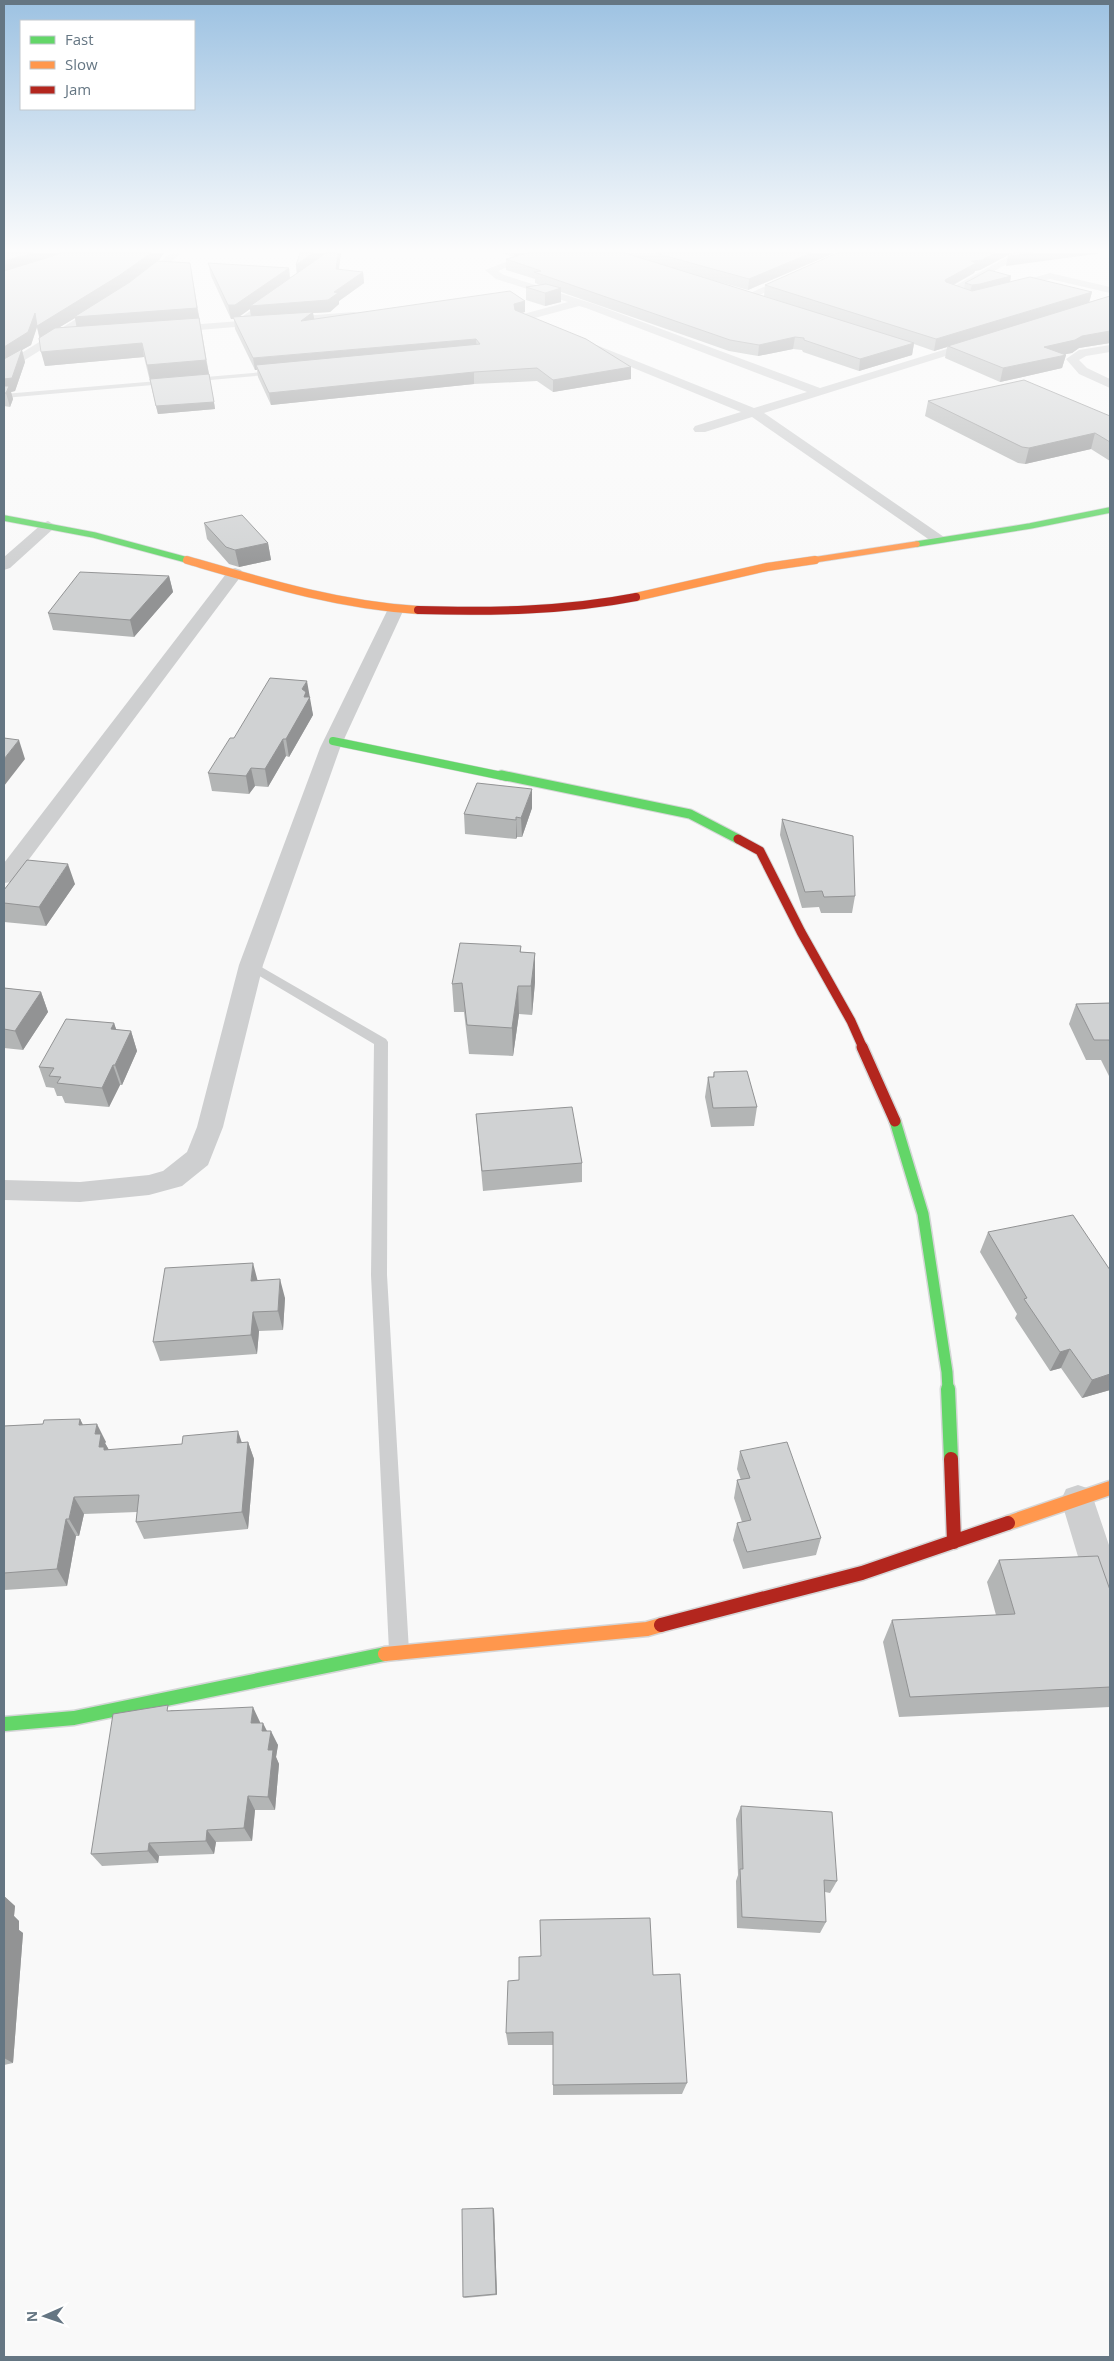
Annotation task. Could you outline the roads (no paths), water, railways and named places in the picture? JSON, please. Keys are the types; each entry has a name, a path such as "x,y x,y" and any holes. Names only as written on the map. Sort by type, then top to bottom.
{"street":[{"path":"632,363 753,412 939,540"},
{"path":"742,363 820,392"},
{"path":"700,429 910,363"},
{"path":"1076,363 1083,371 1110,384"},
{"path":"4,518 94,535 312,594 396,609 508,612 568,609 617,601 767,567 1030,526 1110,510"},
{"path":"4,565 48,526"},
{"path":"4,877 235,574"},
{"path":"4,1190 80,1192 149,1185 172,1179 198,1158 210,1127 251,965 333,741 396,609"},
{"path":"333,741 690,814 760,851 801,932 851,1022 898,1129 923,1214 947,1372 954,1542"},
{"path":"4,1724 74,1718 399,1650 647,1629 862,1573 1110,1488"},
{"path":"1078,1500 1110,1603"}],"lane":[{"path":"4,396 280,372"},
{"path":"251,965 381,1042 380,1275 399,1650"}]}
